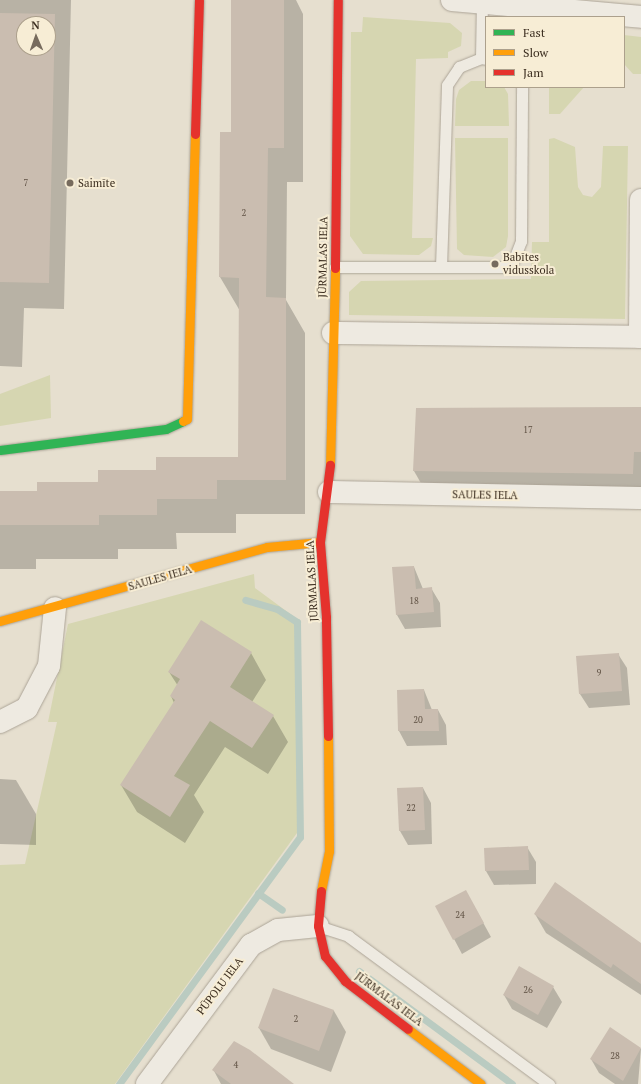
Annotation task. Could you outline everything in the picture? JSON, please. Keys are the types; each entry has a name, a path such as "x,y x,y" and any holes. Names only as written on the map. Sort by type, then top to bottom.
{"street":[{"path":"0,450 166,429 187,419 199,0"},
{"name":"JŪRMALAS IELA","path":"338,0 335,267 329,492 320,542 326,617 329,851 319,902 318,926 325,956 345,981 482,1084"},
{"path":"452,0 641,17"},
{"path":"333,333 640,337 641,200"},
{"name":"SAULES IELA","path":"329,492 641,498"},
{"name":"SAULES IELA","path":"0,621 55,608 267,548 320,542"},
{"path":"0,722 27,708 49,666 55,608"},
{"name":"PŪPOLU IELA","path":"146,1084 251,946 278,930 318,926"}],"lane":[{"path":"440,267 447,85 459,67 483,58 482,3"},
{"path":"335,267 511,267 521,241 522,88"},
{"path":"318,926 348,936 549,1084"}],"green space":[{"path":"363,17 450,23 462,33 461,46 448,52 448,58 416,59 412,238 433,238 431,246 419,255 363,254 350,236 351,32 362,32"},
{"path":"625,35 641,37 641,74 633,74 625,65"},
{"path":"471,81 485,81 485,88 505,88 508,94 509,126 455,126 456,99 459,90"},
{"path":"549,88 583,88 560,114 549,114"},
{"path":"455,138 508,138 508,236 506,247 493,257 464,255 457,249"},
{"path":"554,138 575,147 578,187 583,195 592,197 601,187 603,146 628,146 625,319 349,315 349,292 361,281 531,279 532,242 549,242 549,139"},
{"path":"50,375 51,418 0,426 0,394"},
{"path":"254,574 255,588 293,616 301,629 297,833 115,1084 0,1084 0,865 25,864 57,722 48,722 68,624"}],"building":[{"path":"231,0 284,0 284,148 268,148 266,297 286,298 286,480 217,480 217,499 157,499 157,515 99,515 99,525 0,525 0,491 37,491 37,482 98,482 98,470 156,470 156,457 238,457 239,278 219,277 220,132 231,132"},
{"path":"0,13 55,14 55,16 16,16 16,56 54,56 49,283 0,282"},
{"path":"641,407 641,452 634,452 633,474 413,471 416,408"},
{"path":"414,566 416,589 432,587 434,612 396,615 392,567"},
{"path":"201,620 252,652 230,687 274,715 252,748 210,721 174,776 190,785 170,817 120,785 175,700 170,696 180,679 168,672"},
{"path":"619,653 622,691 579,694 576,656"},
{"path":"424,689 425,709 438,709 439,731 398,731 397,690"},
{"path":"423,787 425,830 399,831 397,788"},
{"path":"528,846 529,870 485,871 484,848"},
{"path":"555,882 641,943 641,984 613,964 611,968 534,914"},
{"path":"466,890 484,923 453,940 435,906"},
{"path":"519,966 554,986 538,1015 503,995"},
{"path":"273,988 334,1010 319,1051 258,1028"},
{"path":"610,1027 641,1048 623,1081 590,1059"},
{"path":"234,1041 250,1050 294,1084 231,1084 212,1070"}],"waterway":[{"path":"119,1084 300,837 297,622 277,609 245,600"},
{"path":"258,893 282,910"},
{"path":"359,971 512,1084"}],"traffic: fast":[{"path":"0,450 166,429 183,421"}],"traffic: slow":[{"path":"183,421 187,419 195,134"},
{"path":"330,465 335,268"},
{"path":"0,621 267,547 320,542"},
{"path":"321,891 329,851 328,736"},
{"path":"408,1029 481,1084"}],"traffic: jam":[{"path":"195,134 199,0"},
{"path":"335,268 338,0"},
{"path":"328,736 326,617 320,542 330,465"},
{"path":"321,891 318,926 325,956 345,981 408,1029"}],"place":[{"name":"Saimīte","path":"70,183"},
{"name":"Babītes vidusskola","path":"495,264"}]}
